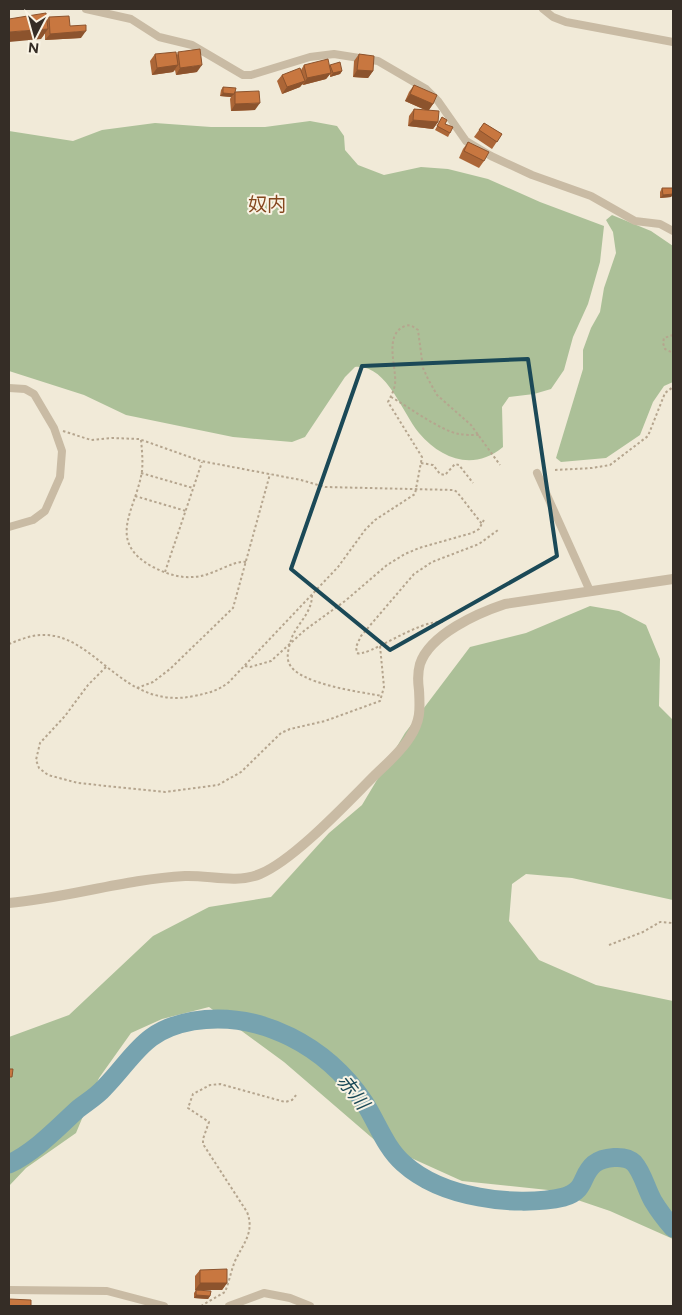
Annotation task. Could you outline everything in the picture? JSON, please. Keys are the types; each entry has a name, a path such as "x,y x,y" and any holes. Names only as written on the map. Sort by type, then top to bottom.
{"street":[{"path":"86,9 132,19 159,37 192,45 243,75 251,75 310,57 334,54 378,61 426,89 438,101 466,141 491,156 532,175 591,196 635,221 660,224 673,231"},
{"path":"542,9 553,17 566,22 673,42"},
{"path":"9,388 25,389 34,394 54,428 62,451 60,477 54,494 41,516 9,528"},
{"path":"538,473 590,590"},
{"path":"9,903 185,876 247,878 261,874 282,861 344,806 410,737 421,704 419,690 420,664 430,647 452,630 489,609 504,604 673,579"},
{"path":"9,1290 107,1291 137,1297 164,1306"},
{"path":"229,1306 264,1293 290,1298 310,1306"}],"path":[{"path":"9,644 42,634 54,636 74,644 137,688 174,698 219,691 245,666 352,551 365,530 375,520 415,494 421,463 420,451 390,408 388,402 395,382 393,339 397,330 406,325 414,326 420,334 423,368 438,395 471,425 500,465"},
{"path":"673,335 664,338 663,343 665,349 673,353"},
{"path":"555,470 610,465 648,436 665,393 673,387"},
{"path":"390,397 405,408 450,430 460,434 479,435"},
{"path":"54,428 91,440 123,438 142,440 202,462 270,474 325,487 417,488 457,492 482,524"},
{"path":"142,440 141,472 129,514 128,546 132,553 144,562 165,572 182,577 200,577 217,572 240,561 246,562"},
{"path":"165,572 202,462"},
{"path":"421,463 433,465 440,474 445,475 454,464 459,465 473,483"},
{"path":"141,472 193,488"},
{"path":"137,688 153,682 170,669 226,617 236,602 270,474"},
{"path":"134,496 186,511"},
{"path":"245,666 250,668 271,660 305,630 345,601 387,564 419,548 472,533 482,524 485,518"},
{"path":"452,630 444,622 427,622 397,635 366,654 357,653 356,647 361,636 414,574 432,562 479,544 498,530"},
{"path":"312,595 312,602 290,644 287,658 289,665 297,672 314,681 382,696"},
{"path":"106,667 88,685 65,716 40,743 36,760 39,768 48,775 86,784 165,792 218,784 241,772 281,733 380,701 384,673 380,646"},
{"path":"609,946 643,932 660,922 673,923"},
{"path":"202,1306 226,1292 236,1260 249,1235 250,1223 247,1212 203,1144 209,1122 188,1108 193,1094 210,1085 220,1084 285,1102 292,1100 297,1094"}],"highlighted area":[{"path":"528,359 557,556 390,650 291,569 362,366"}],"green space":[{"path":"310,121 337,126 344,136 345,150 358,165 384,175 421,167 448,169 488,179 540,202 604,226 600,262 588,304 573,337 564,370 551,389 534,394 509,397 502,407 503,447 481,459 459,459 448,456 438,450 419,433 385,381 376,373 366,368 355,367 345,377 305,437 292,442 233,437 126,415 84,395 9,371 9,131 73,141 102,130 155,123 211,127 265,127"},
{"path":"612,215 651,231 673,246 673,382 664,386 653,402 640,435 606,458 561,462 556,458 583,369 583,350 591,328 600,312 604,288 616,253 613,232 606,220"},
{"path":"590,606 619,611 646,625 660,659 659,706 673,720 673,900 572,878 526,874 512,884 509,921 539,960 596,985 673,1001 673,1239 610,1211 548,1190 462,1181 378,1143 284,1062 209,1007 162,1019 131,1033 99,1078 76,1133 26,1168 9,1186 9,1037 69,1015 153,936 209,907 271,897 329,833 362,805 405,733 470,647 526,633"}],"building":[{"path":"46,13 48,29 9,32 9,19"},
{"path":"69,16 70,26 86,25 86,31 50,34 49,17"},
{"path":"200,49 202,65 180,68 178,52"},
{"path":"176,52 178,65 157,68 155,54"},
{"path":"359,54 374,56 373,71 357,70"},
{"path":"328,59 331,73 307,78 304,65"},
{"path":"340,62 342,71 333,73 330,65"},
{"path":"300,68 305,81 287,87 282,75"},
{"path":"414,85 437,95 433,104 410,94"},
{"path":"223,87 236,88 234,94 223,93"},
{"path":"259,91 260,103 235,104 235,92"},
{"path":"414,109 439,111 438,122 413,120"},
{"path":"442,117 447,120 445,124 453,127 450,133 437,126"},
{"path":"484,123 502,134 497,142 479,130"},
{"path":"468,142 489,152 484,161 464,151"},
{"path":"662,188 673,188 673,194 663,195"},
{"path":"9,1069 13,1069 12,1077 9,1077"},
{"path":"227,1269 227,1283 200,1283 200,1270"},
{"path":"196,1290 211,1291 210,1296 196,1295"},
{"path":"9,1299 31,1300 31,1306 9,1306"}],"waterway":[{"name":"赤川","path":"9,1164 37,1146 78,1109 98,1094 151,1037 176,1025 193,1021 218,1019 243,1021 267,1027 290,1037 312,1049 331,1065 349,1082 364,1102 391,1150 411,1170 429,1181 458,1192 489,1199 510,1201 544,1200 564,1197 576,1191 594,1164 608,1158 625,1158 637,1167 653,1201 673,1228"}],"district":[{"name":"奴内","path":"267,204"}]}
